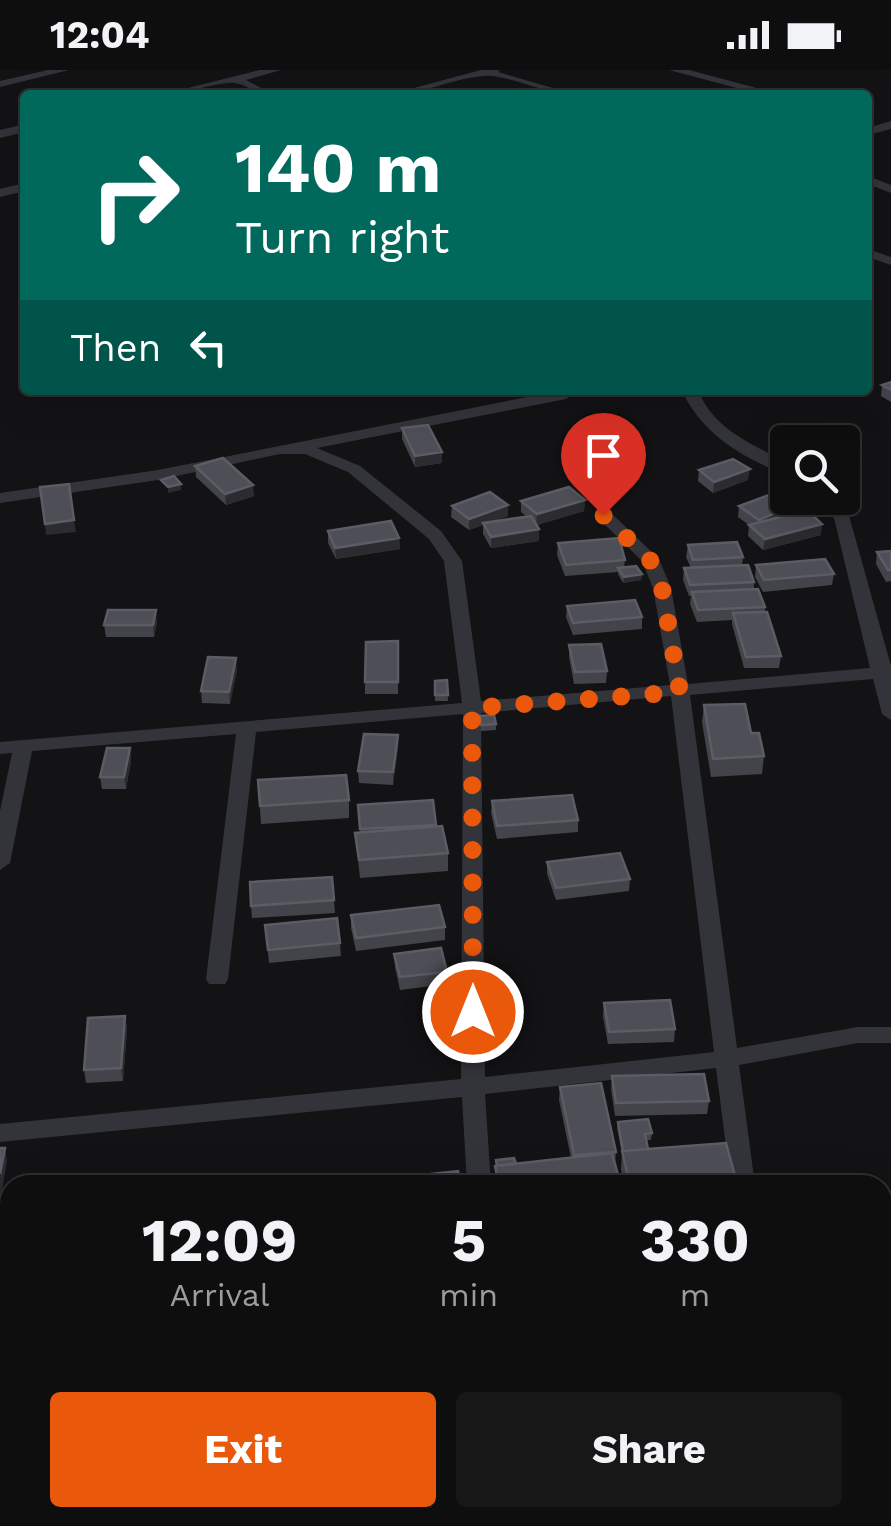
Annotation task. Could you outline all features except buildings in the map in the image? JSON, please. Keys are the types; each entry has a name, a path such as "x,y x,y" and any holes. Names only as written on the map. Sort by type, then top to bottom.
{"street":[{"path":"0,84 62,70"},
{"path":"187,90 274,70"},
{"path":"675,70 757,90"},
{"path":"414,90 490,71 553,90"},
{"path":"234,79 258,90"},
{"path":"0,498 158,475 561,395"},
{"path":"691,395 694,405 711,426 770,460"},
{"path":"289,448 315,451 354,469 435,536 454,561 472,708 473,1087 478,1175"},
{"path":"603,515 650,560 662,588 680,692 741,1175"},
{"path":"841,515 885,673 891,714"},
{"path":"0,748 885,673"},
{"path":"217,978 248,725"},
{"path":"0,863 23,746"},
{"path":"0,1132 724,1060 858,1035 891,1035"}],"route":[{"path":"473,1012 472,708 680,692 662,588 650,560 603,515"}]}
